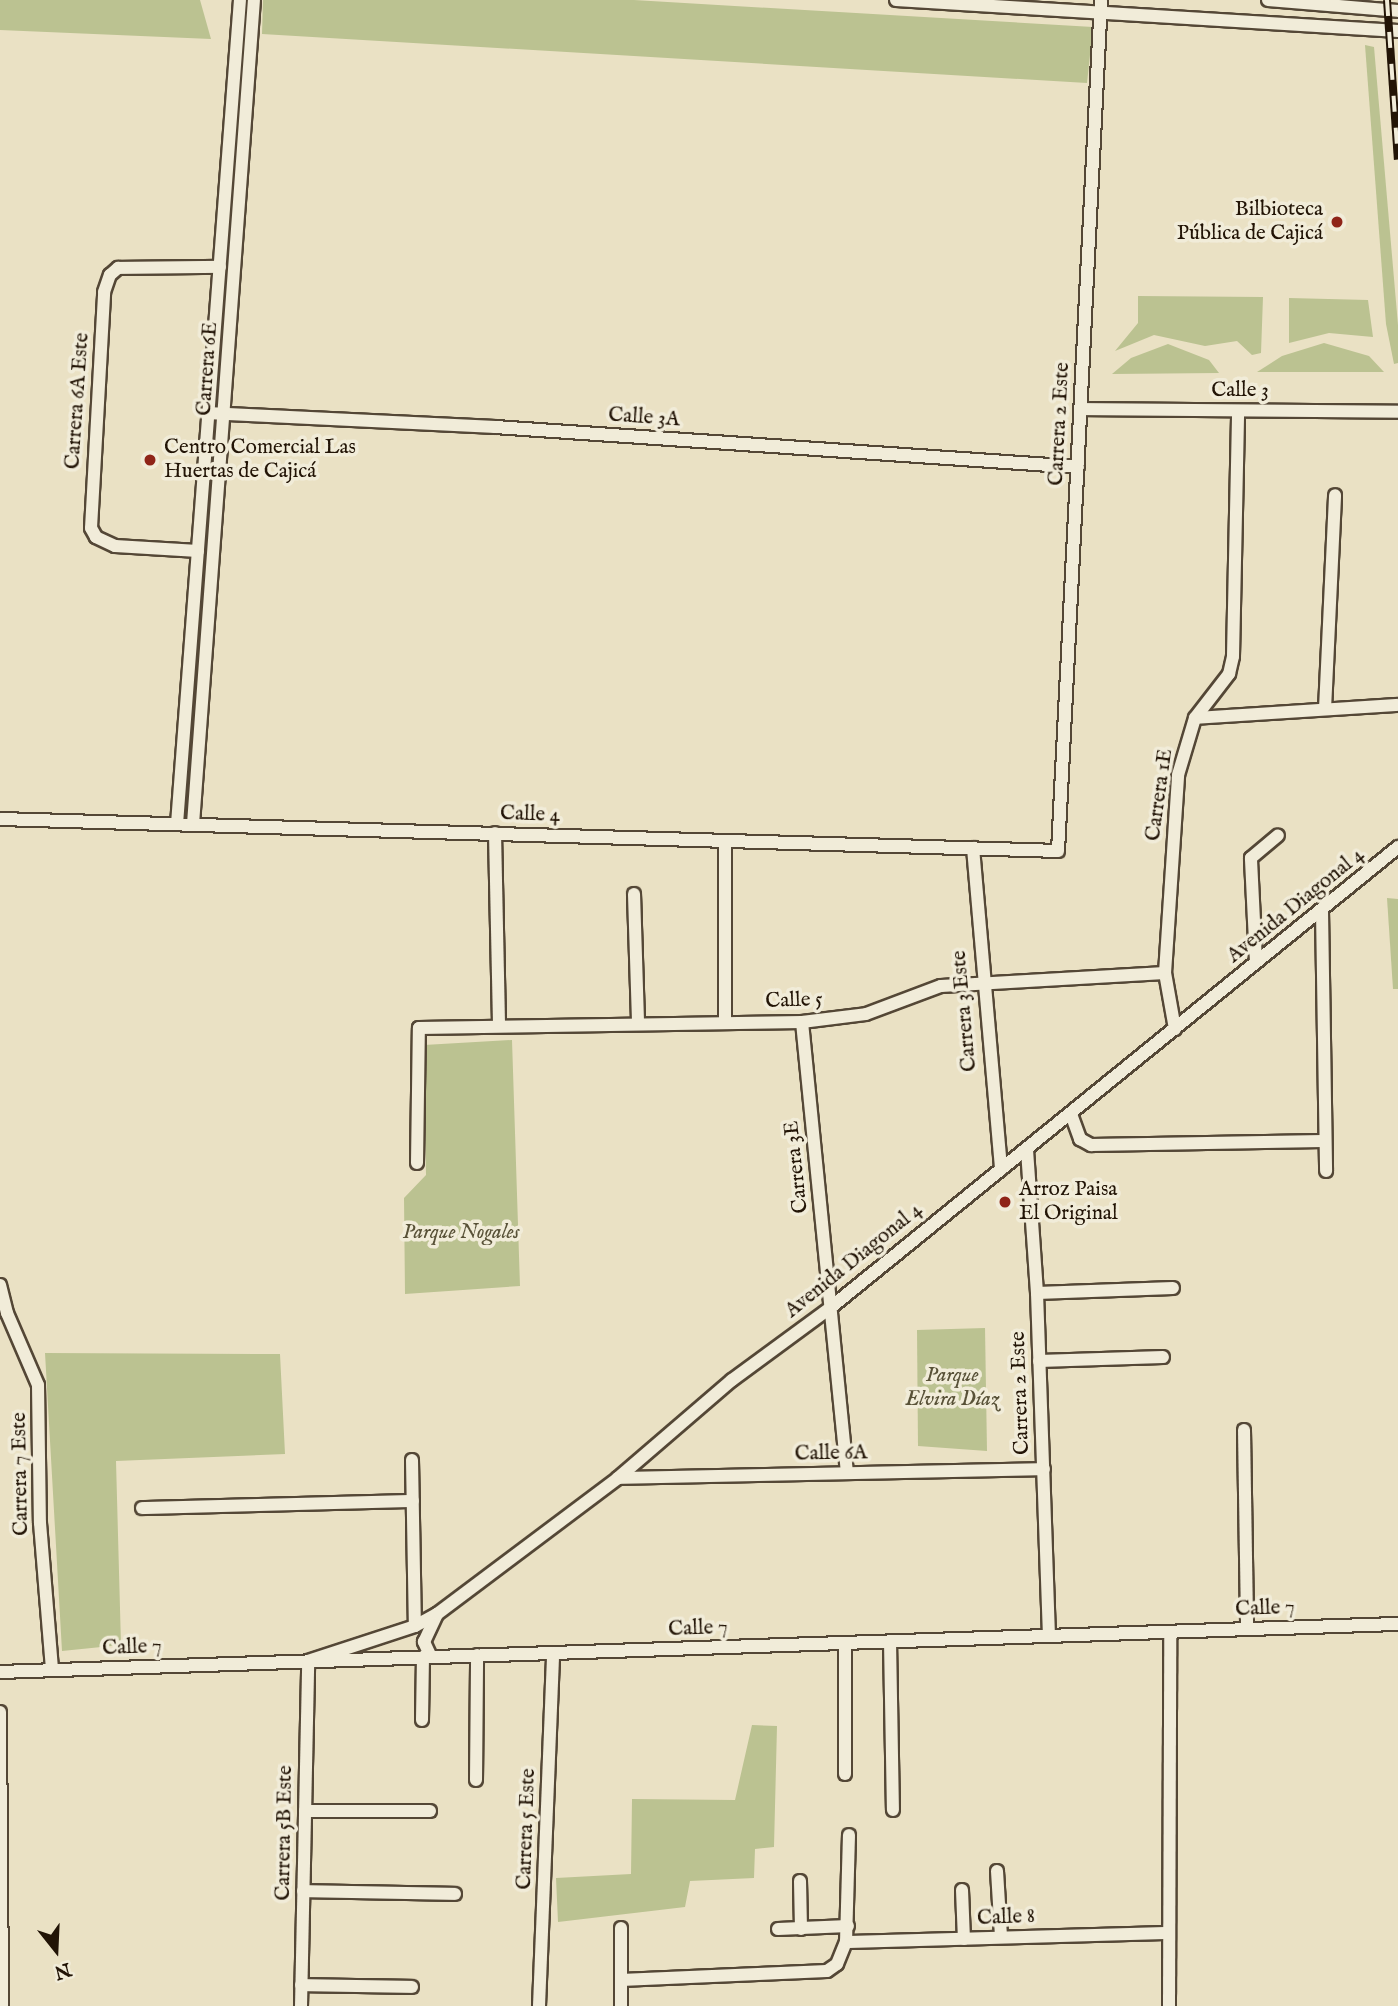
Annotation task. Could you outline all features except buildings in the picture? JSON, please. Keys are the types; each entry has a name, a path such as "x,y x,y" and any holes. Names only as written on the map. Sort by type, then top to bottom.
{"street":[{"name":"Carrera 6E","path":"177,824 240,0"},
{"name":"Carrera 6E","path":"193,824 254,0"},
{"path":"896,0 1101,6 1398,31"},
{"path":"1268,0 1398,11"},
{"name":"Carrera 2 Este","path":"1058,851 1101,6"},
{"name":"Carrera 6A Este","path":"198,551 115,546 96,537 91,528 104,292 110,275 118,268 220,267"},
{"name":"Calle 3","path":"1081,409 1398,412"},
{"name":"Carrera 1E","path":"1175,1029 1165,973 1178,775 1195,719 1228,674 1233,656 1238,411"},
{"name":"Calle 3A","path":"208,413 495,427 1078,467"},
{"path":"1325,709 1335,495"},
{"path":"1195,719 1398,705"},
{"name":"Calle 4","path":"0,818 1058,851"},
{"path":"495,834 499,1026"},
{"path":"1256,962 1250,882 1253,853 1278,835"},
{"path":"725,841 725,1021"},
{"name":"Avenida Diagonal 4","path":"308,1661 415,1626 437,1614 618,1478 732,1380 830,1308 1398,847"},
{"name":"Carrera 3 Este","path":"973,848 981,981 1001,1170"},
{"path":"634,894 638,1023"},
{"path":"1322,911 1323,1141 1326,1171"},
{"name":"Calle 5","path":"417,1163 419,1028 725,1021 802,1022 866,1014 909,994 981,981 1165,973"},
{"name":"Carrera 3E","path":"802,1022 847,1473"},
{"path":"1071,1114 1080,1139 1091,1145 1323,1141"},
{"name":"Carrera 2 Este","path":"1027,1150 1037,1293 1049,1636"},
{"name":"Carrera 7 Este","path":"0,1285 7,1313 38,1385 40,1523 52,1670"},
{"path":"1037,1293 1173,1288"},
{"path":"1039,1361 1163,1357"},
{"path":"1244,1430 1247,1629"},
{"path":"412,1460 415,1626"},
{"name":"Calle 6A","path":"618,1478 1044,1469"},
{"path":"142,1508 413,1502"},
{"path":"422,1720 427,1657 424,1642 437,1614"},
{"name":"Calle 7","path":"0,1672 1398,1624"},
{"path":"1169,2006 1170,1632"},
{"path":"890,1641 893,1810"},
{"path":"845,1643 845,1774"},
{"name":"Carrera 5 Este","path":"539,2006 553,1653"},
{"path":"477,1656 477,1780"},
{"name":"Carrera 5B Este","path":"301,2006 308,1661"},
{"path":"0,1712 2,2006"},
{"path":"305,1811 430,1811"},
{"path":"621,1980 827,1971 836,1964 846,1942 849,1835"},
{"path":"997,1871 1001,1937"},
{"path":"800,1881 801,1929"},
{"path":"962,1890 964,1939"},
{"path":"303,1891 455,1894"},
{"path":"778,1929 848,1926"},
{"path":"621,1928 621,2006"},
{"name":"Calle 8","path":"846,1942 1168,1933"},
{"path":"301,1985 412,1987"}],"green space":[{"path":"0,0 200,0 211,39 0,30"},
{"path":"263,0 634,0 1093,27 1087,83 262,34"},
{"path":"1365,45 1374,47 1398,325 1398,363 1394,364 1386,324"},
{"path":"1138,296 1263,297 1261,353 1252,355 1237,341 1205,346 1154,335 1115,351 1138,323"},
{"path":"1289,298 1368,300 1373,337 1329,333 1289,343"},
{"path":"1324,343 1369,356 1384,372 1257,372 1282,356"},
{"path":"1168,344 1209,360 1219,373 1112,374 1131,358"},
{"path":"1387,898 1398,899 1398,989 1393,989"},
{"name":"Parque Nogales","path":"512,1040 520,1286 405,1294 404,1198 426,1175 424,1045"},
{"name":"Parque Elvira Díaz","path":"985,1328 987,1451 918,1446 917,1330"},
{"path":"45,1353 280,1354 285,1454 116,1461 121,1645 62,1651"},
{"path":"752,1725 777,1726 774,1847 755,1849 754,1878 690,1881 685,1907 558,1922 556,1878 631,1874 632,1799 735,1800"}],"railway":[{"path":"1387,0 1398,160"}],"place":[{"name":"Bilbioteca Pública de Cajicá","path":"1337,222"},
{"name":"Centro Comercial Las Huertas de Cajicá","path":"150,460"},
{"name":"Arroz Paisa El Original","path":"1005,1202"}]}
